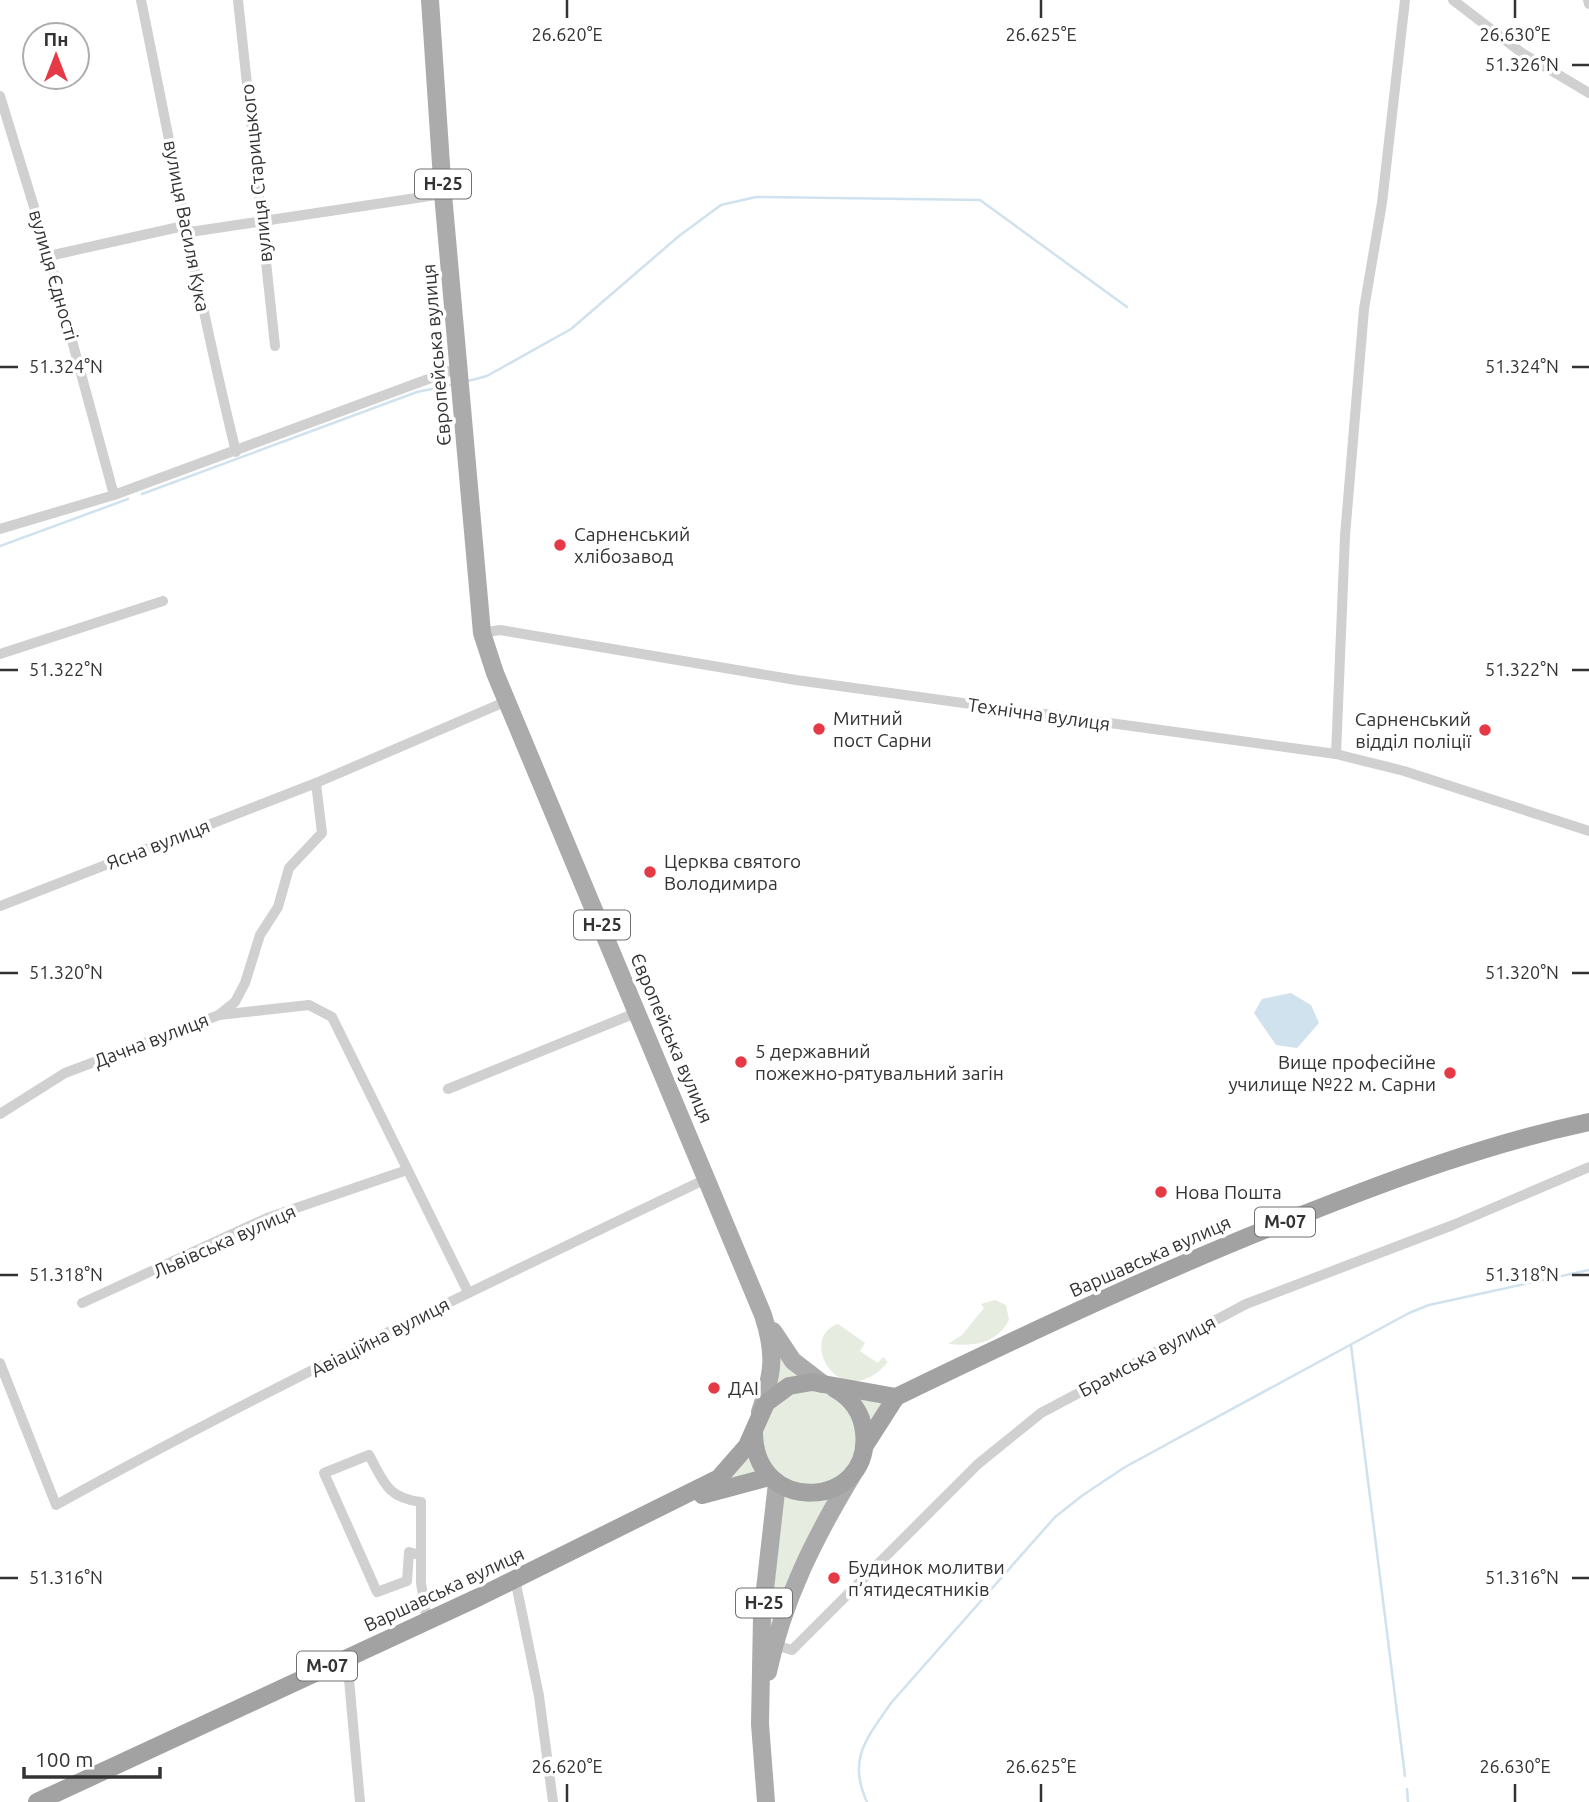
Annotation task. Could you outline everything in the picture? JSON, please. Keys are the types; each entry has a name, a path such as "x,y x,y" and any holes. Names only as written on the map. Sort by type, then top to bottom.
{"highway":[{"name":"Варшавська вулиця","path":"896,1397 1198,1256 1344,1198 1473,1152 1589,1122"},
{"name":"М-07","path":"677,1500 719,1478 731,1468 754,1431 760,1412 770,1398 789,1386 828,1386 896,1397"},
{"name":"Н-25","path":"828,1386 849,1398 861,1418 864,1448"},
{"path":"754,1431 755,1452 773,1480 787,1489 812,1493 837,1486 856,1468 864,1448 896,1397"},
{"name":"М-07","path":"677,1500 773,1480"},
{"name":"Варшавська вулиця","path":"37,1802 515,1579 677,1500"}],"main road":[{"name":"Європейська вулиця","path":"430,0 458,377 482,634 507,701 764,1315 774,1356 760,1412"},
{"name":"Європейська вулиця","path":"764,1315 793,1362 828,1386"},
{"name":"Н-25","path":"760,1724 763,1693 775,1645 802,1567 856,1468"},
{"name":"Н-25","path":"766,1802 760,1724 762,1616 773,1480"}],"street":[{"name":"вулиця Василя Кука","path":"141,0 189,228 208,338 236,452"},
{"name":"вулиця Старицького","path":"238,0 275,346"},
{"path":"1336,754 1345,536 1364,309 1382,203 1405,0"},
{"path":"1454,0 1522,53 1589,93"},
{"name":"вулиця Єдності","path":"0,96 49,256 114,495"},
{"path":"49,256 189,228 260,222 443,194"},
{"path":"0,529 114,495 458,377"},
{"path":"0,654 163,601"},
{"name":"Технічна вулиця","path":"482,634 500,630 796,680 1336,754 1404,771 1589,831"},
{"path":"316,783 507,701"},
{"name":"Ясна вулиця","path":"0,906 316,783"},
{"name":"Дачна вулиця","path":"0,1114 65,1073 219,1015 235,1002 245,984 260,935 278,907 289,868 322,833 316,783"},
{"path":"219,1015 309,1005 332,1017 468,1292"},
{"path":"448,1089 638,1012"},
{"name":"Брамська вулиця","path":"775,1645 792,1650 978,1464 1041,1413 1246,1304 1453,1225 1589,1167"},
{"name":"Львівська вулиця","path":"82,1303 267,1218 407,1170"},
{"name":"Авіаційна вулиця","path":"0,1363 56,1505 163,1446 468,1292 708,1178"},
{"path":"419,1555 409,1552 407,1581 377,1592 324,1473 369,1455 389,1490 404,1500 421,1502 419,1555 427,1620"},
{"path":"515,1579 539,1696 553,1802"},
{"path":"347,1657 360,1802"}],"shaded area":[{"path":"995,1300 1006,1305 1009,1320 997,1335 975,1344 948,1344 962,1335 984,1308 981,1304"},
{"path":"838,1324 865,1343 860,1351 878,1363 883,1357 888,1362 871,1377 854,1381 840,1378 830,1369 823,1357 821,1344 826,1332"},
{"path":"770,1336 802,1370 896,1397 814,1541 763,1693 777,1483 706,1494 747,1446"}],"water":[{"path":"1291,993 1311,1005 1319,1023 1297,1048 1276,1045 1254,1013 1262,999"}],"waterway":[{"path":"468,381 487,376 571,329 679,236 721,205 756,197 980,200 1127,307"},
{"path":"142,494 417,392 455,384"},
{"path":"0,546 128,499"},
{"path":"867,1802 861,1787 859,1761 874,1727 891,1703 1055,1517 1083,1495 1125,1467 1409,1313 1429,1305 1589,1270"},
{"path":"1351,1345 1405,1776"},
{"path":"1407,1789 1408,1802"}],"place":[{"name":"Сарненський хлібозавод","path":"560,545"},
{"name":"Митний пост Сарни","path":"819,729"},
{"name":"Сарненський відділ поліції","path":"1485,730"},
{"name":"Церква святого Володимира","path":"650,872"},
{"name":"5 державний пожежно-рятувальний загін","path":"741,1062"},
{"name":"Вище професійне училище №22 м. Сарни","path":"1450,1073"},
{"name":"Нова Пошта","path":"1161,1192"},
{"name":"ДАІ","path":"714,1388"},
{"name":"Будинок молитви п’ятидесятників","path":"834,1578"}]}
